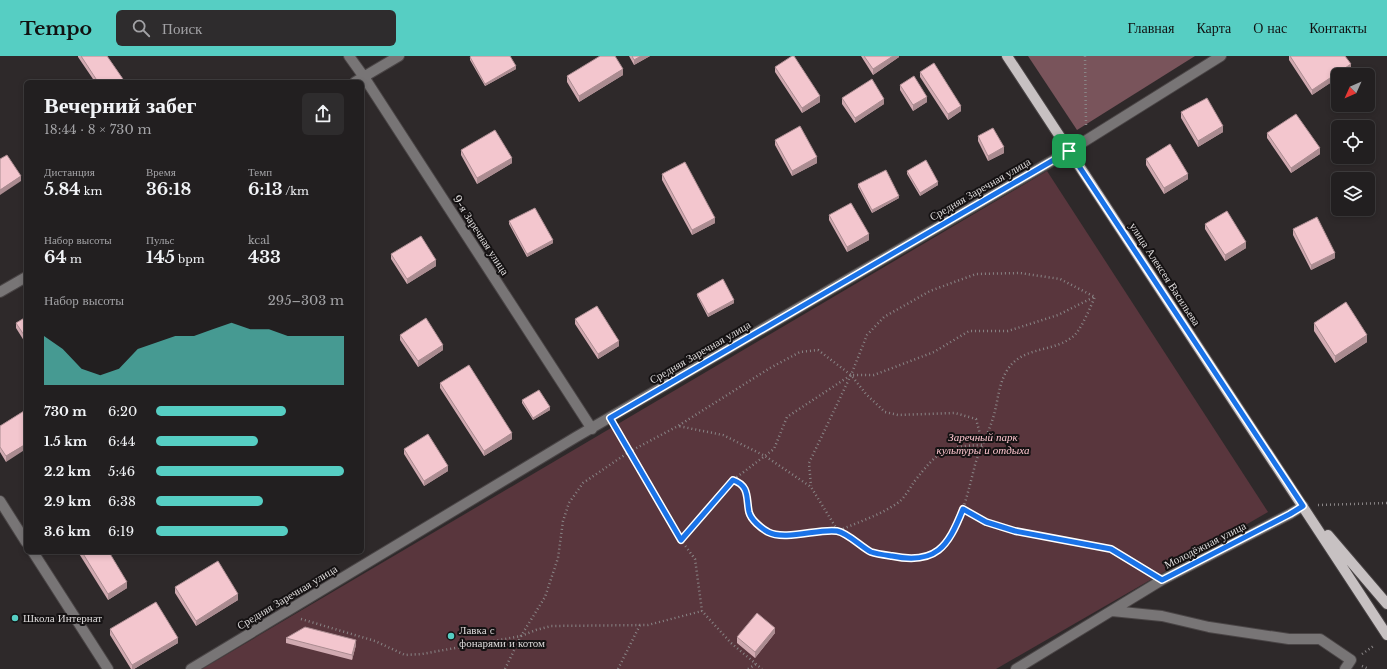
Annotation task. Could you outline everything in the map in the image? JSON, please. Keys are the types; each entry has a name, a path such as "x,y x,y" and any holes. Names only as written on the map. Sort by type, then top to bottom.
{"main road":[{"name":"улица Алексея Васильева","path":"1007,56 1303,506"},
{"path":"1303,506 1387,604"},
{"path":"1303,506 1387,635"}],"street":[{"name":"9-я Заречная улица","path":"349,56 360,79"},
{"path":"360,79 398,56"},
{"name":"Средняя Заречная улица","path":"191,669 576,437 1069,151 1221,56"},
{"name":"9-я Заречная улица","path":"364,85 592,429"},
{"path":"0,292 24,278"},
{"path":"0,501 24,539"},
{"name":"Молодёжная улица","path":"1016,669 1162,580 1303,506"},
{"path":"34,554 108,669"},
{"path":"1112,611 1162,616 1209,627 1289,639 1320,639 1351,660 1345,669"}],"path":[{"path":"1085,56 1087,140"},
{"path":"811,487 809,463 851,375 867,335 884,317 930,291 976,274 1020,273 1060,279 1095,297"},
{"path":"681,540 733,480 774,449 787,417 851,375 874,375 934,352 969,331 1008,331 1058,315 1095,297"},
{"path":"678,426 723,436 764,456 811,487 838,531 871,552 907,559 924,559 941,548 955,530 970,489 974,468 993,418 1000,386 1007,371 1018,358 1031,351 1058,344 1072,338 1079,329 1095,297"},
{"path":"505,669 521,636 545,597 558,558 563,521 569,503 583,482 629,452 678,426 770,368 800,352 818,350 851,375 866,394 885,412 898,415 955,413 976,419 983,444"},
{"path":"610,418 681,540 696,559 702,611 731,643 762,669"},
{"path":"733,480 740,482 745,487 750,513 758,525 769,533 805,534 838,531 876,515 900,501 920,475 942,451 959,445 983,444"},
{"path":"1303,506 1387,503"},
{"path":"963,509 986,522 1015,531 1111,549 1162,580"},
{"path":"284,613 375,641 405,655 422,654 521,636 551,626 640,625 702,611"},
{"path":"618,669 640,625"},
{"path":"1360,655 1375,645"},
{"path":"748,669 756,664"}],"green space":[{"name":"Заречный парк культуры и отдыха","path":"1047,171 1268,512 996,669 202,669"}],"shaded area":[{"path":"1028,56 1195,56 1077,130"}],"building":[{"path":"81,56 107,56 124,80 97,80"},
{"path":"510,56 516,66 485,84 470,57"},
{"path":"600,56 615,56 623,69 579,96 567,76"},
{"path":"632,56 641,56 634,60"},
{"path":"794,56 820,96 802,108 775,67"},
{"path":"864,56 893,56 873,69"},
{"path":"1290,56 1345,56 1351,64 1345,68 1331,68 1331,77 1312,90"},
{"path":"934,63 961,106 948,114 920,72"},
{"path":"914,76 927,97 913,105 900,85"},
{"path":"872,79 884,99 855,118 842,98"},
{"path":"1207,98 1223,126 1198,141 1181,112"},
{"path":"1296,114 1320,148 1291,168 1267,133"},
{"path":"800,126 817,157 792,171 775,140"},
{"path":"993,128 1004,147 988,156 978,136"},
{"path":"495,130 512,158 477,178 461,150"},
{"path":"1170,144 1188,174 1164,188 1146,159"},
{"path":"7,155 21,176 0,190 0,159"},
{"path":"926,160 938,182 920,193 907,171"},
{"path":"685,162 715,218 692,230 662,174"},
{"path":"886,170 899,196 872,210 858,184"},
{"path":"851,203 869,234 847,247 829,215"},
{"path":"535,208 553,240 527,254 509,221"},
{"path":"1227,211 1246,242 1225,255 1205,224"},
{"path":"1317,217 1335,253 1311,265 1293,229"},
{"path":"421,236 436,260 407,279 391,254"},
{"path":"723,279 734,300 708,314 697,294"},
{"path":"1346,302 1367,335 1335,356 1314,323"},
{"path":"597,306 619,341 598,354 575,319"},
{"path":"24,318 24,335 16,323"},
{"path":"426,318 443,345 418,361 400,335"},
{"path":"469,365 512,433 484,451 440,383"},
{"path":"539,390 550,407 533,418 522,400"},
{"path":"24,411 24,445 6,456 0,447 0,426"},
{"path":"428,434 448,466 424,481 404,449"},
{"path":"83,554 110,554 127,582 108,594"},
{"path":"218,561 238,594 196,621 175,587"},
{"path":"156,602 178,638 132,665 110,629"},
{"path":"757,613 775,628 755,652 737,637"},
{"path":"305,627 356,640 352,655 286,638"}],"place":[{"name":"Школа Интернат","path":"15,618"},
{"name":"Лавка с фонарями и котом","path":"451,636"}],"route":[{"path":"1069,151 1303,506 1162,580 1111,549 1076,541 1015,531 986,522 963,509 955,530 941,548 924,559 907,559 871,552 838,531 805,534 769,533 758,525 750,513 745,487 740,482 733,480 681,540 610,418 1069,151"}]}
